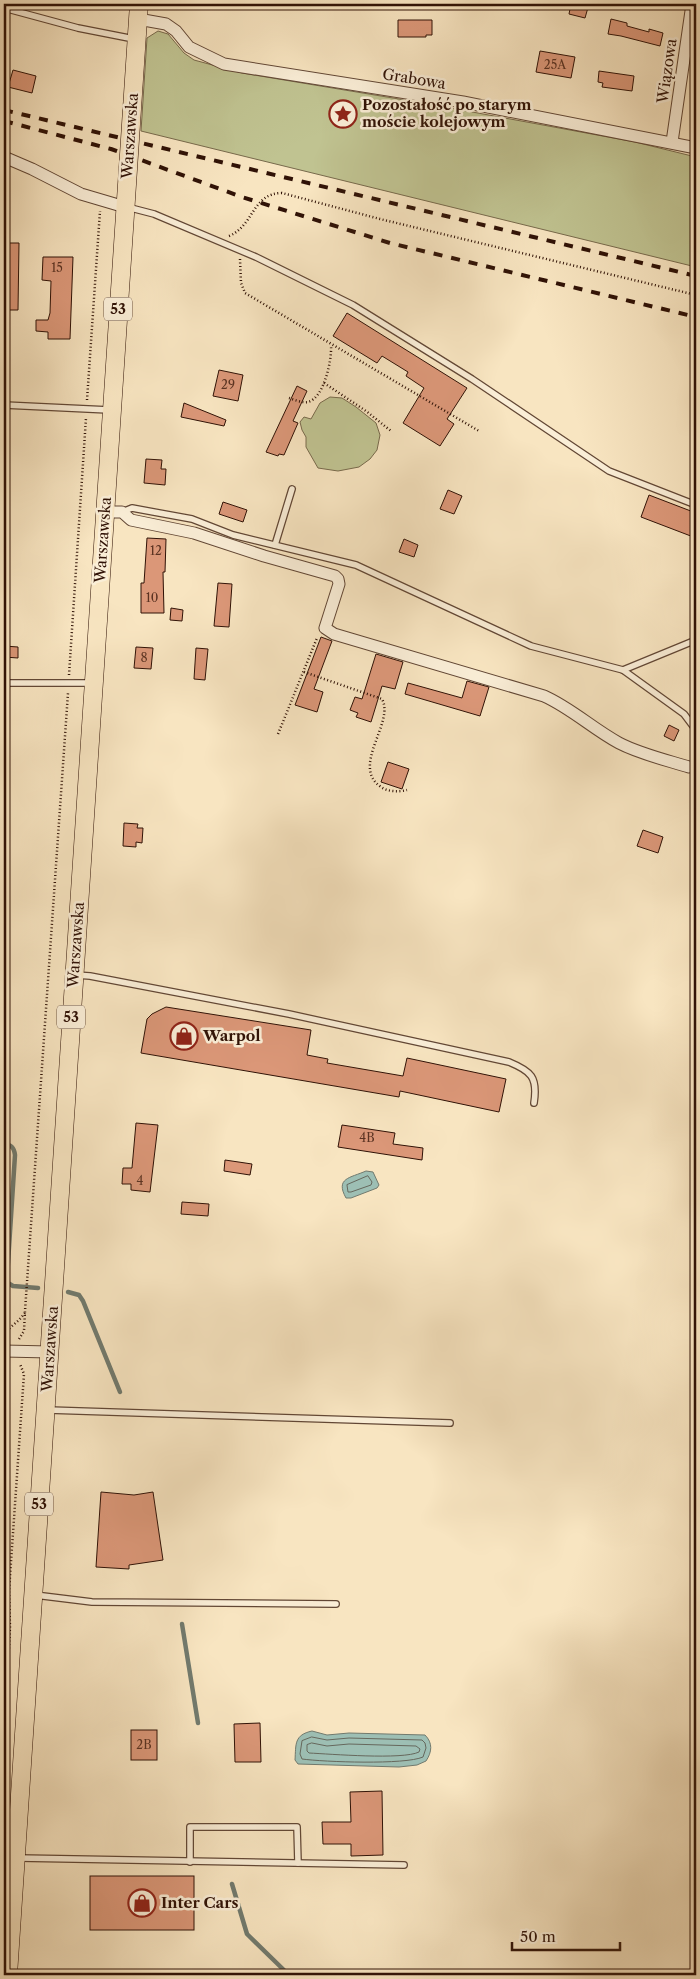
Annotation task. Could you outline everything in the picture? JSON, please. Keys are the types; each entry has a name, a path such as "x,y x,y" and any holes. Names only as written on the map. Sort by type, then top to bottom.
{"main road":[{"name":"Warszawska","path":"8,1975 94,683 114,512 112,411 138,11"}],"street":[{"name":"Wiązowa","path":"672,142 692,4"},
{"name":"Grabowa","path":"138,11 166,24 176,31 189,47 224,64 464,102 696,148"},
{"path":"4,157 81,194 125,207"},
{"path":"114,512 131,520 194,533 264,556 335,576 339,584 325,628 345,638 544,696 563,706 619,743 688,767"},
{"path":"4,1351 50,1352"}],"lane":[{"path":"8,7 78,28 136,40"},
{"path":"125,207 154,214 256,257 353,306 472,379 609,471 696,505"},
{"path":"4,405 112,411"},
{"path":"275,545 292,489"},
{"path":"114,512 132,508 192,519 233,535 356,565 531,646 623,670 684,714 696,730"},
{"path":"623,670 696,640"},
{"path":"4,682 94,683"},
{"path":"74,975 90,976 289,1014 509,1062 527,1069 534,1082 536,1094 534,1103"},
{"path":"46,1410 450,1423"},
{"path":"33,1594 92,1602 336,1604"},
{"path":"190,1862 190,1827 297,1827 298,1863"},
{"path":"16,1858 404,1865"}],"path":[{"path":"216,241 234,234 246,223 262,199 267,195 282,193 380,219 696,295"},
{"path":"15,1341 22,1336 24,1331 27,1294 101,208 94,207"},
{"path":"239,250 241,283 245,293 479,431"},
{"path":"289,398 307,402 314,399 324,383 330,362 331,345"},
{"path":"324,383 391,431"},
{"path":"278,734 316,639 325,628"},
{"path":"304,672 382,699 385,708 370,759 372,775 375,781 387,790 407,790"},
{"path":"4,1333 19,1320 25,1311"},
{"path":"8,1666 9,1591 24,1374 18,1361"}],"green space":[{"path":"158,31 168,34 184,53 194,60 242,73 429,104 635,142 696,157 696,267 141,131 147,38"},
{"path":"330,397 342,398 376,423 380,435 377,450 370,459 359,467 338,471 318,468 306,447 306,437 300,422 304,417 311,419 320,403"}],"water":[{"path":"366,1171 373,1172 379,1185 377,1188 351,1198 346,1198 342,1186 343,1183 350,1177"},
{"path":"312,1731 327,1735 349,1733 425,1735 430,1744 430,1754 426,1761 417,1765 399,1767 298,1764 295,1760 297,1741 302,1735"}],"building":[{"path":"571,4 589,4 585,18 569,14"},
{"path":"611,19 649,32 649,29 663,33 660,46 608,34"},
{"path":"398,20 432,20 432,35 426,35 426,37 398,37"},
{"path":"540,51 575,57 571,78 536,72"},
{"path":"13,70 36,76 32,93 8,87"},
{"path":"599,71 634,76 632,91 602,87 603,83 598,82"},
{"path":"4,243 19,243 18,310 4,310"},
{"path":"43,257 73,257 70,339 48,339 48,332 36,331 36,320 48,320 50,313 51,281 42,280"},
{"path":"347,313 467,388 447,419 454,424 440,446 403,423 424,388 406,376 408,372 382,356 377,363 333,336"},
{"path":"219,370 243,375 238,401 213,396"},
{"path":"297,386 307,391 293,421 298,423 284,455 279,454 278,456 266,452"},
{"path":"184,403 226,420 224,426 181,417"},
{"path":"146,459 162,460 161,469 166,469 165,485 144,483"},
{"path":"448,490 462,496 454,514 440,509"},
{"path":"649,495 696,513 696,538 641,517"},
{"path":"223,502 247,510 243,522 219,514"},
{"path":"147,538 166,539 165,572 163,572 164,613 141,613 141,583 144,583"},
{"path":"404,539 418,545 414,557 399,552"},
{"path":"218,583 232,584 229,627 214,626"},
{"path":"171,608 183,610 182,621 170,620"},
{"path":"321,637 332,641 314,689 323,692 317,712 295,705"},
{"path":"4,646 18,647 18,658 4,657"},
{"path":"136,647 153,648 151,669 134,668"},
{"path":"196,648 208,649 205,680 194,679"},
{"path":"376,654 403,662 395,689 382,686 371,722 356,717 358,713 350,710 355,697 362,699"},
{"path":"467,681 489,687 480,716 405,694 408,683 462,698"},
{"path":"669,725 679,730 674,741 664,736"},
{"path":"388,762 409,769 402,789 381,782"},
{"path":"124,823 138,824 137,828 143,828 142,843 136,842 136,847 123,846"},
{"path":"643,830 663,837 658,853 637,846"},
{"path":"166,1007 311,1030 307,1055 328,1059 327,1063 403,1076 407,1058 506,1079 499,1112 400,1091 399,1097 141,1053 147,1019 152,1014"},
{"path":"136,1123 158,1125 150,1192 131,1190 131,1184 122,1184 123,1168 132,1168"},
{"path":"342,1125 395,1133 393,1144 423,1148 422,1160 338,1147"},
{"path":"225,1160 252,1164 250,1175 224,1171"},
{"path":"182,1202 209,1204 208,1216 181,1214"},
{"path":"101,1492 134,1495 153,1492 163,1560 129,1565 129,1569 96,1567"},
{"path":"260,1723 261,1762 235,1762 234,1724"},
{"path":"131,1730 157,1730 157,1760 131,1760"},
{"path":"382,1791 383,1855 351,1856 351,1844 323,1844 322,1822 351,1822 350,1792"},
{"name":"Inter Cars","path":"90,1876 194,1876 194,1930 90,1930"}],"waterway":[{"path":"4,1144 12,1147 15,1155 8,1283 13,1286 38,1288"},
{"path":"68,1292 79,1295 83,1301 120,1392"},
{"path":"182,1624 198,1723"},
{"path":"232,1884 247,1934 289,1975"}],"railway":[{"path":"4,110 696,276"},
{"path":"4,121 111,149 242,197 390,243 696,317"}],"place":[{"name":"Pozostałość po starym moście kolejowym","path":"343,114"},
{"name":"Warpol","path":"184,1036"},
{"name":"Inter Cars","path":"142,1903"}]}
